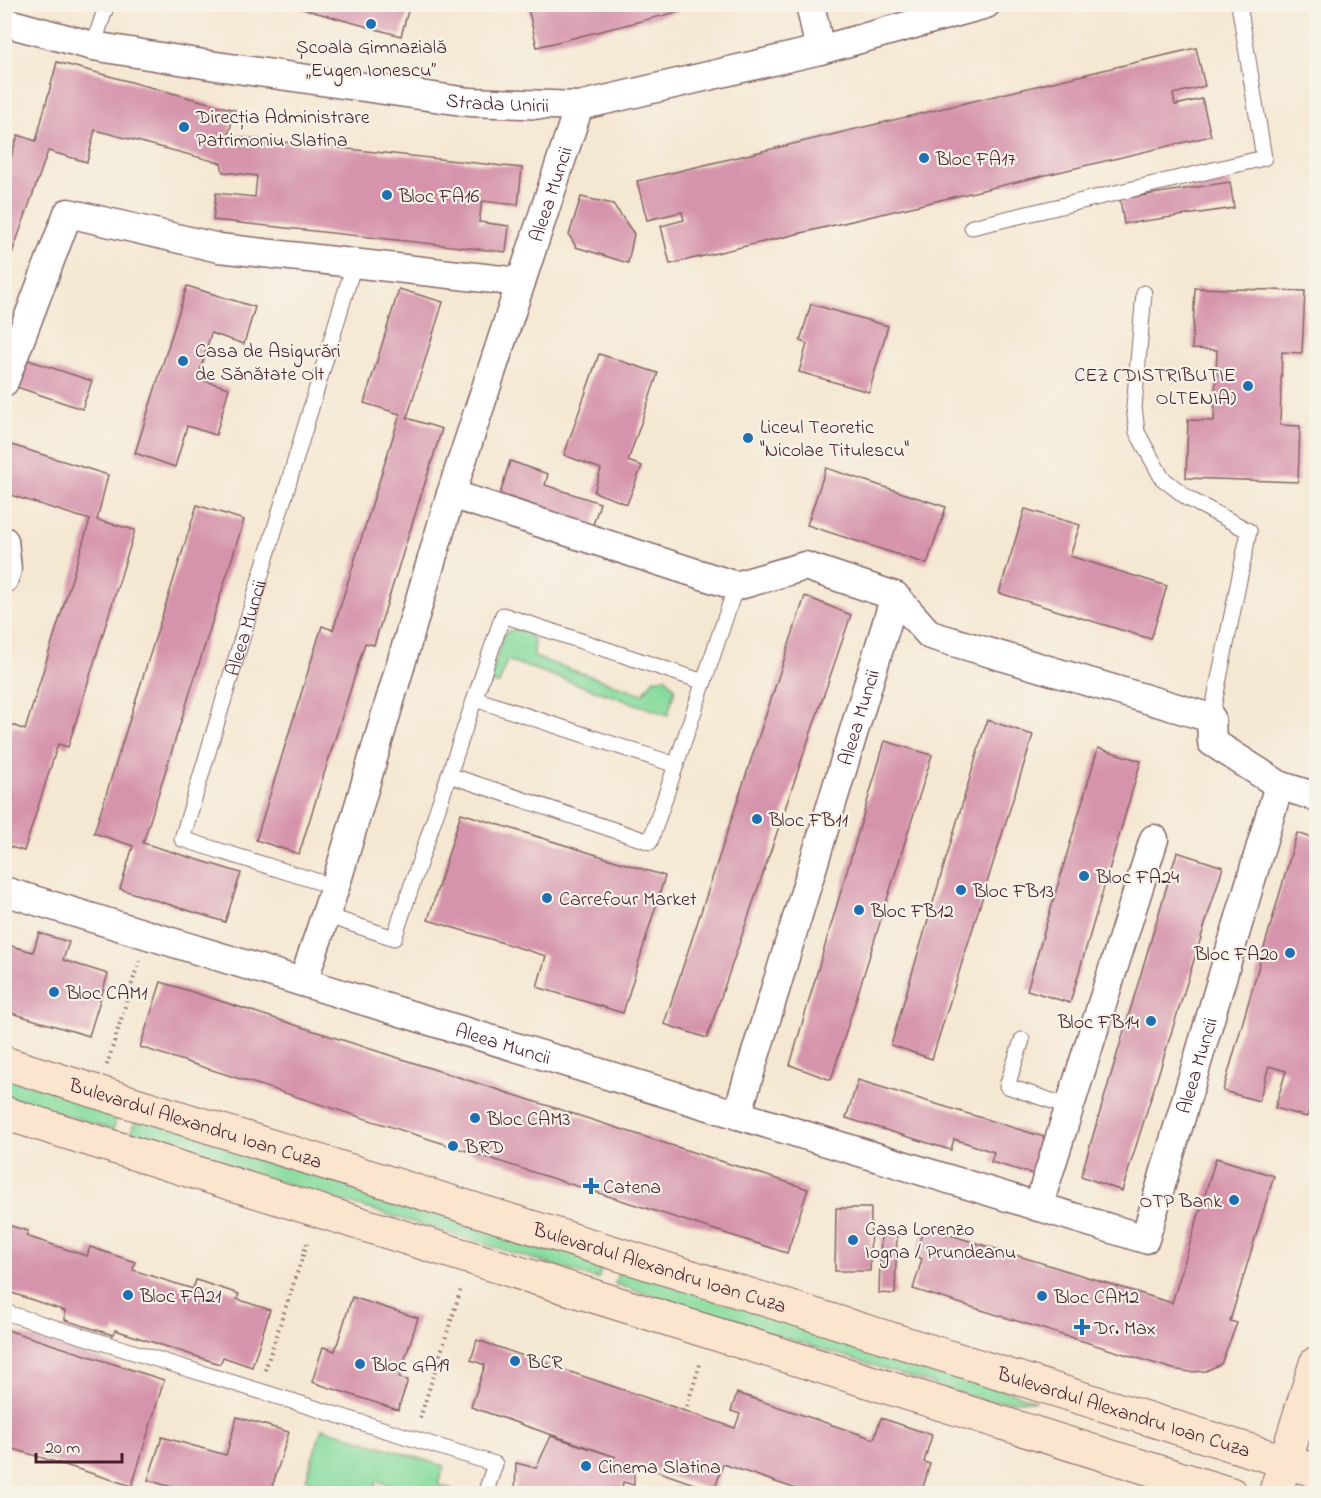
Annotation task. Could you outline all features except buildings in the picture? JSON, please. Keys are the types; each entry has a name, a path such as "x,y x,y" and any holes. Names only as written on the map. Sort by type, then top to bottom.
{"main road":[{"name":"Bulevardul Alexandru Ioan Cuza","path":"4,1063 1317,1471"},
{"path":"4,1113 1231,1494"},
{"path":"1275,1494 1317,1363"}],"street":[{"path":"810,4 820,50"},
{"name":"Strada Unirii","path":"4,22 93,46 216,66 468,102 579,106 820,50 986,4"},
{"name":"Aleea Muncii","path":"303,982 334,887 451,494 579,106"},
{"path":"4,382 68,213 219,248 520,282"},
{"path":"451,494 736,586 805,566 895,596 930,635 1210,717 1212,742 1279,785 1317,797"},
{"path":"4,541 7,569 4,579"},
{"name":"Aleea Muncii","path":"737,1115 895,596"},
{"name":"Aleea Muncii","path":"4,891 1145,1239 1279,785"},
{"path":"1038,1207 1154,839"}],"lane":[{"path":"93,46 107,4"},
{"path":"972,227 1264,158 1239,4"},
{"name":"Aleea Muncii","path":"334,887 182,838 354,264"},
{"path":"1144,293 1134,407 1137,432 1162,478 1189,499 1249,531 1210,717"},
{"path":"449,775 650,842 736,586"},
{"path":"325,915 394,938 503,615 704,682"},
{"path":"475,699 676,765"},
{"path":"1022,1040 1007,1086 1070,1107"},
{"path":"4,1312 495,1464 485,1494"},
{"path":"681,1494 681,1491 704,1494"}],"path":[{"path":"106,1066 147,935"},
{"path":"258,1390 308,1240"},
{"path":"413,1438 461,1289"},
{"path":"686,1412 700,1364"}],"green space":[{"path":"516,629 527,631 534,641 534,657 643,694 654,679 665,677 675,688 668,715 507,660 499,684 489,683 504,633"},
{"path":"4,1072 120,1107 113,1130 5,1096"},
{"path":"138,1112 606,1256 598,1279 130,1136"},
{"path":"622,1261 1037,1401 986,1401 615,1284"},
{"path":"322,1428 444,1466 438,1484 452,1489 450,1493 417,1493 377,1481 373,1493 352,1493 306,1479"}],"place":[{"name":"Școala Gimnazială „Eugen Ionescu”","path":"371,24"},
{"name":"Direcția Administrare Patrimoniu Slatina","path":"184,127"},
{"name":"Bloc FA17","path":"924,158"},
{"name":"Bloc FA16","path":"387,195"},
{"name":"Casa de Asigurări de Sănătate Olt","path":"183,361"},
{"name":"CEZ (DISTRIBUTIE OLTENIA)","path":"1248,386"},
{"name":"Liceul Teoretic \"Nicolae Titulescu\"","path":"748,438"},
{"name":"Bloc FB11","path":"757,819"},
{"name":"Bloc FA24","path":"1084,876"},
{"name":"Bloc FB13","path":"961,890"},
{"name":"Carrefour Market","path":"547,898"},
{"name":"Bloc FB12","path":"859,910"},
{"name":"Bloc FA20","path":"1290,953"},
{"name":"Bloc CAM1","path":"54,992"},
{"name":"Bloc FB14","path":"1151,1021"},
{"name":"Bloc CAM3","path":"475,1118"},
{"name":"BRD","path":"453,1146"},
{"name":"Catena","path":"591,1186"},
{"name":"OTP Bank","path":"1234,1200"},
{"name":"Casa Lorenzo Iogna / Prundeanu","path":"853,1240"},
{"name":"Bloc FA21","path":"128,1295"},
{"name":"Bloc CAM2","path":"1042,1296"},
{"name":"Dr. Max","path":"1082,1327"},
{"name":"BCR","path":"515,1361"},
{"name":"Bloc GA19","path":"360,1364"},
{"name":"Cinema Slatina","path":"586,1466"}]}
